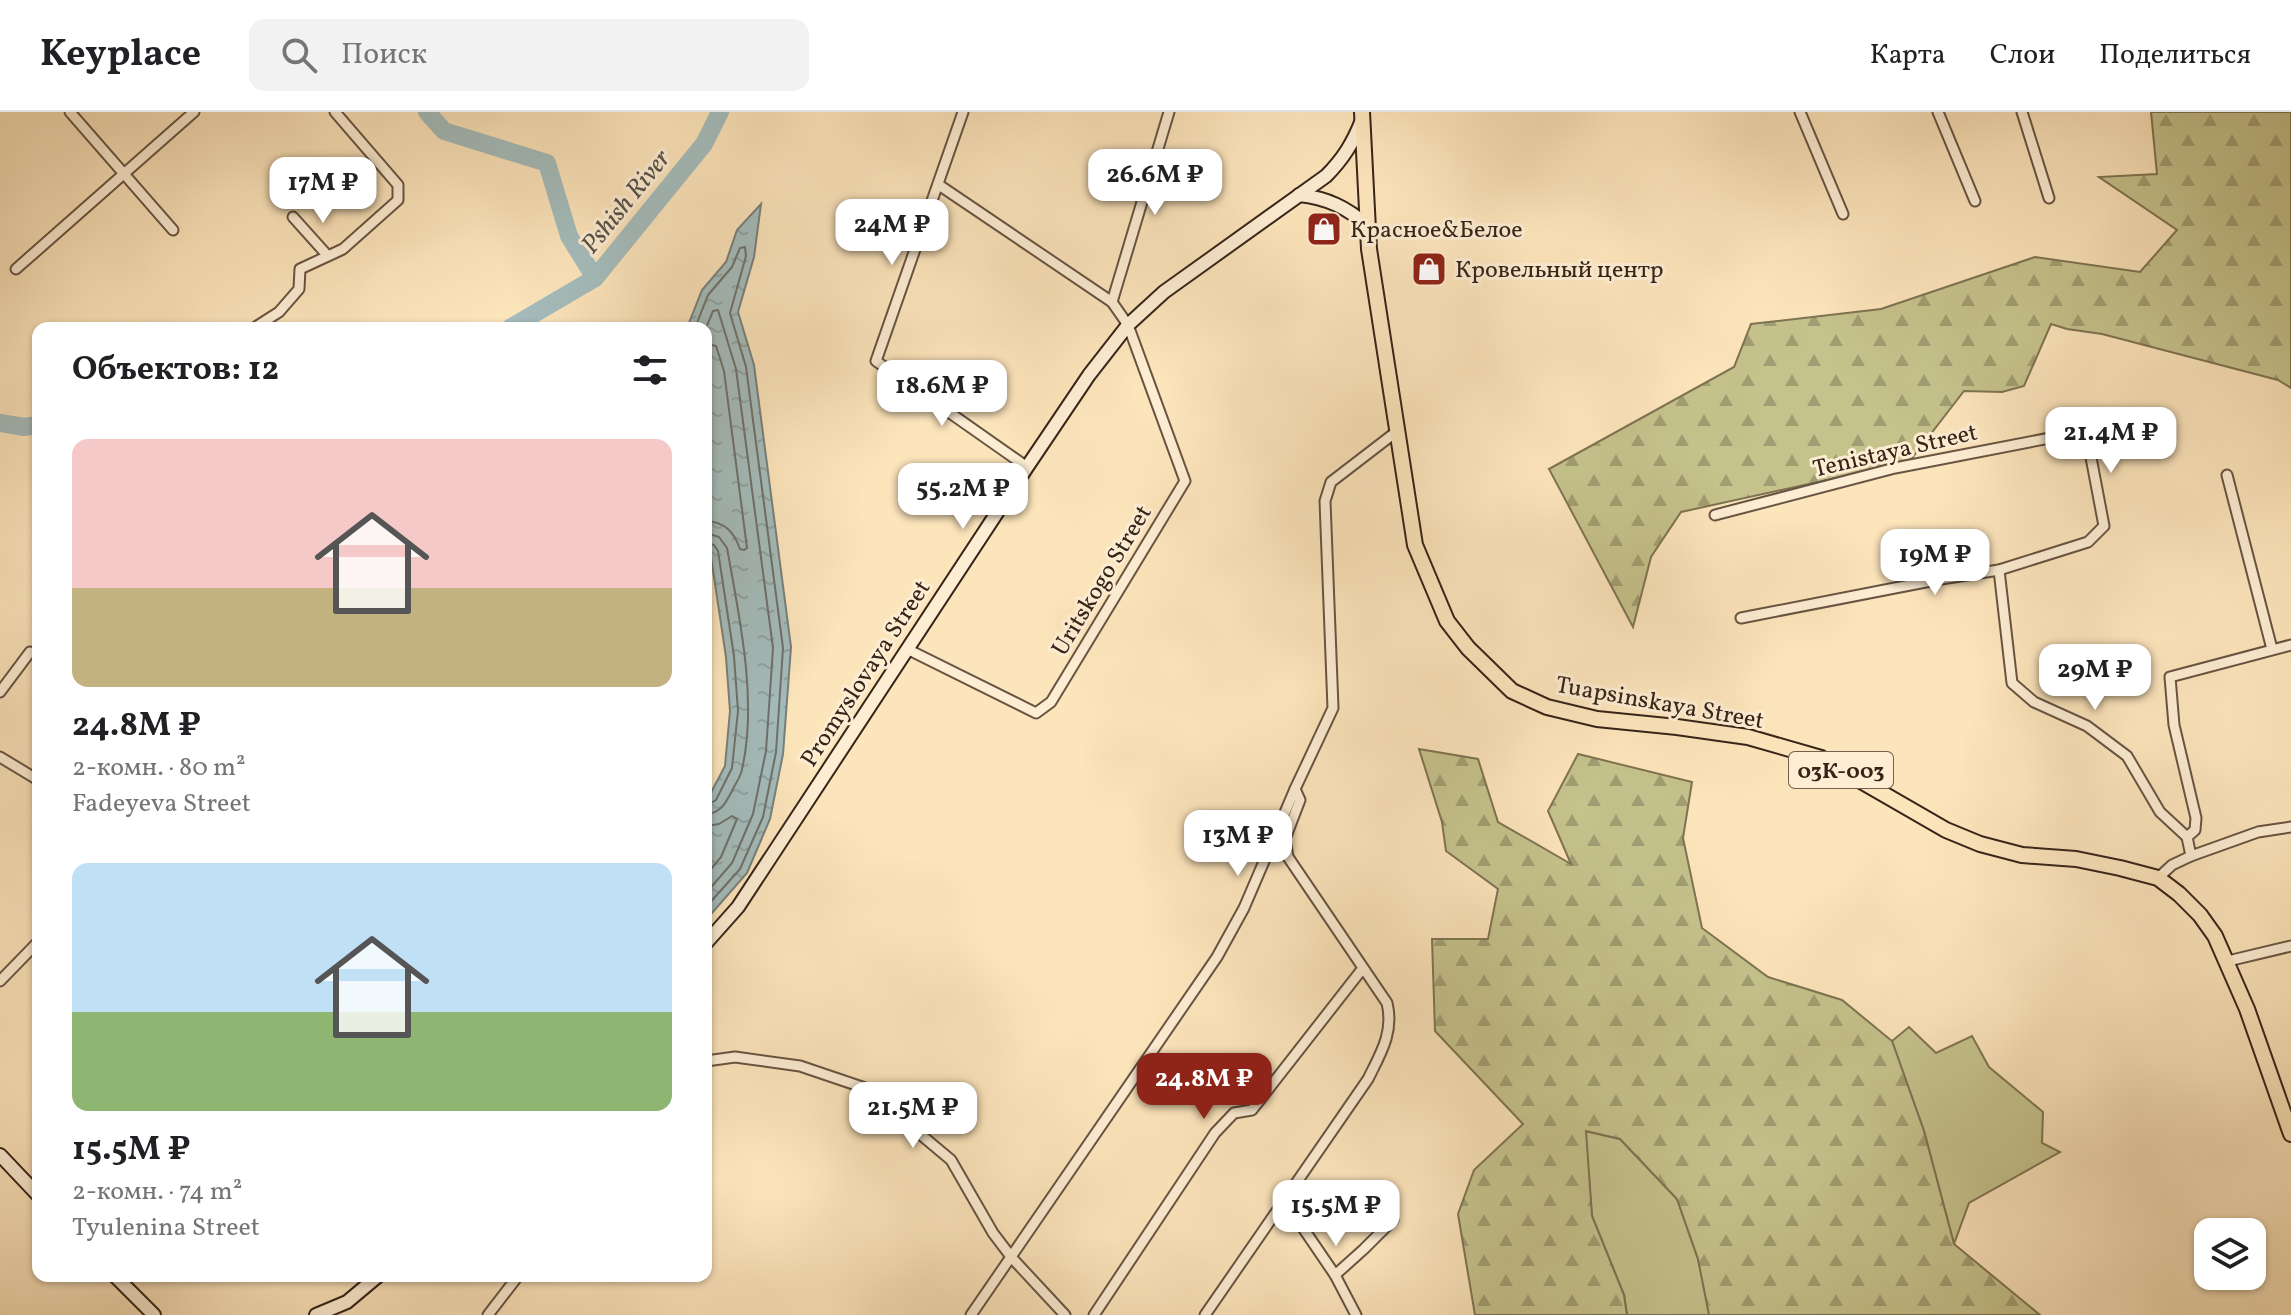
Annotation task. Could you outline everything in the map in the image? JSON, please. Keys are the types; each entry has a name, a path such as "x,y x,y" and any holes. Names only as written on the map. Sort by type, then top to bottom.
{"main road":[{"name":"Promyslovaya Street","path":"712,936 738,907 1027,467 1089,375 1128,325 1164,292 1326,176 1353,143 1362,116"},
{"name":"03К-003","path":"1362,116 1369,249 1396,432"},
{"path":"1299,195 1335,203 1368,226"},
{"name":"Tuapsinskaya Street","path":"1396,432 1415,545 1447,621 1468,648 1512,691 1547,707 1597,719 1748,737 1821,758 1946,830 1980,844 2022,855 2091,862 2158,878 2200,915 2228,961 2291,1134"},
{"path":"0,1155 32,1189"},
{"path":"121,1282 154,1315"},
{"path":"316,1315 347,1302 371,1282"}],"street":[{"path":"70,112 173,230"},
{"path":"16,269 194,112"},
{"path":"263,322 279,312 299,289 300,269 343,249 398,200 398,185 335,112"},
{"path":"963,112 876,361 1027,467"},
{"path":"1112,302 1169,112"},
{"path":"1800,112 1843,214"},
{"path":"1938,112 1975,201"},
{"path":"2022,112 2049,198"},
{"path":"939,185 1112,302 1128,325"},
{"path":"293,217 328,256"},
{"name":"Uritskogo Street","path":"907,649 1036,713 1051,702 1185,481 1128,325"},
{"name":"Tenistaya Street","path":"1715,515 1895,468 2086,431 2104,526 2088,542 1999,570"},
{"path":"971,1315 1217,957 1244,908 1333,708 1325,501 1331,482 1396,432"},
{"path":"2227,475 2272,649"},
{"path":"1741,618 1999,570 2012,683 2034,702 2087,726 2127,756 2160,812 2187,837 2191,856"},
{"path":"2187,837 2195,830 2196,818 2174,725 2170,677 2291,645"},
{"path":"0,692 30,652"},
{"path":"0,757 32,776"},
{"path":"1205,1315 1368,1079 1386,1043 1391,1019 1387,1003 1288,857 1285,839 1300,800 1295,789"},
{"path":"2158,878 2172,865 2191,856 2258,832 2291,827"},
{"path":"2228,961 2291,946"},
{"path":"0,981 32,948"},
{"path":"1094,1315 1215,1133 1234,1113 1252,1110 1363,968"},
{"path":"712,1060 735,1057 800,1066 865,1088 951,1160 993,1233 1065,1315"},
{"path":"1284,1200 1335,1275 1352,1313"},
{"path":"1335,1275 1393,1220"},
{"path":"488,1315 513,1282"}],"green space":[{"path":"2151,112 2291,112 2291,388 2278,380 2102,334 2051,324 2024,386 2002,392 1964,391 1909,462 1681,512 1651,557 1633,627 1549,469 1734,367 1751,324 1881,309 2035,257 2140,272 2177,230 2099,177 2157,174"},
{"path":"1419,749 1478,759 1498,822 1571,864 1548,811 1578,754 1692,782 1683,838 1702,928 1768,977 1842,1000 1892,1041 1924,1131 1954,1244 2040,1315 1709,1315 1698,1259 1677,1199 1620,1139 1586,1131 1592,1216 1624,1295 1627,1315 1475,1315 1458,1214 1474,1170 1523,1124 1435,1031 1432,939 1488,939 1498,889 1446,851 1442,822"},
{"path":"1909,1027 1936,1053 1972,1036 1989,1067 2043,1112 2042,1143 2060,1152 1969,1203 1954,1244 1924,1131 1892,1041"},
{"path":"1585,1131 1620,1139 1677,1199 1698,1259 1710,1315 1627,1315 1624,1295 1592,1216"}],"water":[{"path":"761,204 754,257 738,312 754,365 791,647 783,754 770,819 747,873 712,913 712,791 725,766 730,711 726,657 712,564 712,322 689,322 702,290 726,262 737,230"}],"waterway":[{"path":"427,112 444,131 547,163 569,236 595,278"},
{"name":"Pshish River","path":"520,322 595,278 704,144 720,112"},
{"name":"Pshish River","path":"0,423 32,426"}],"place":[{"name":"Красное&Белое","path":"1324,229"},
{"name":"Кровельный центр","path":"1429,269"}]}
